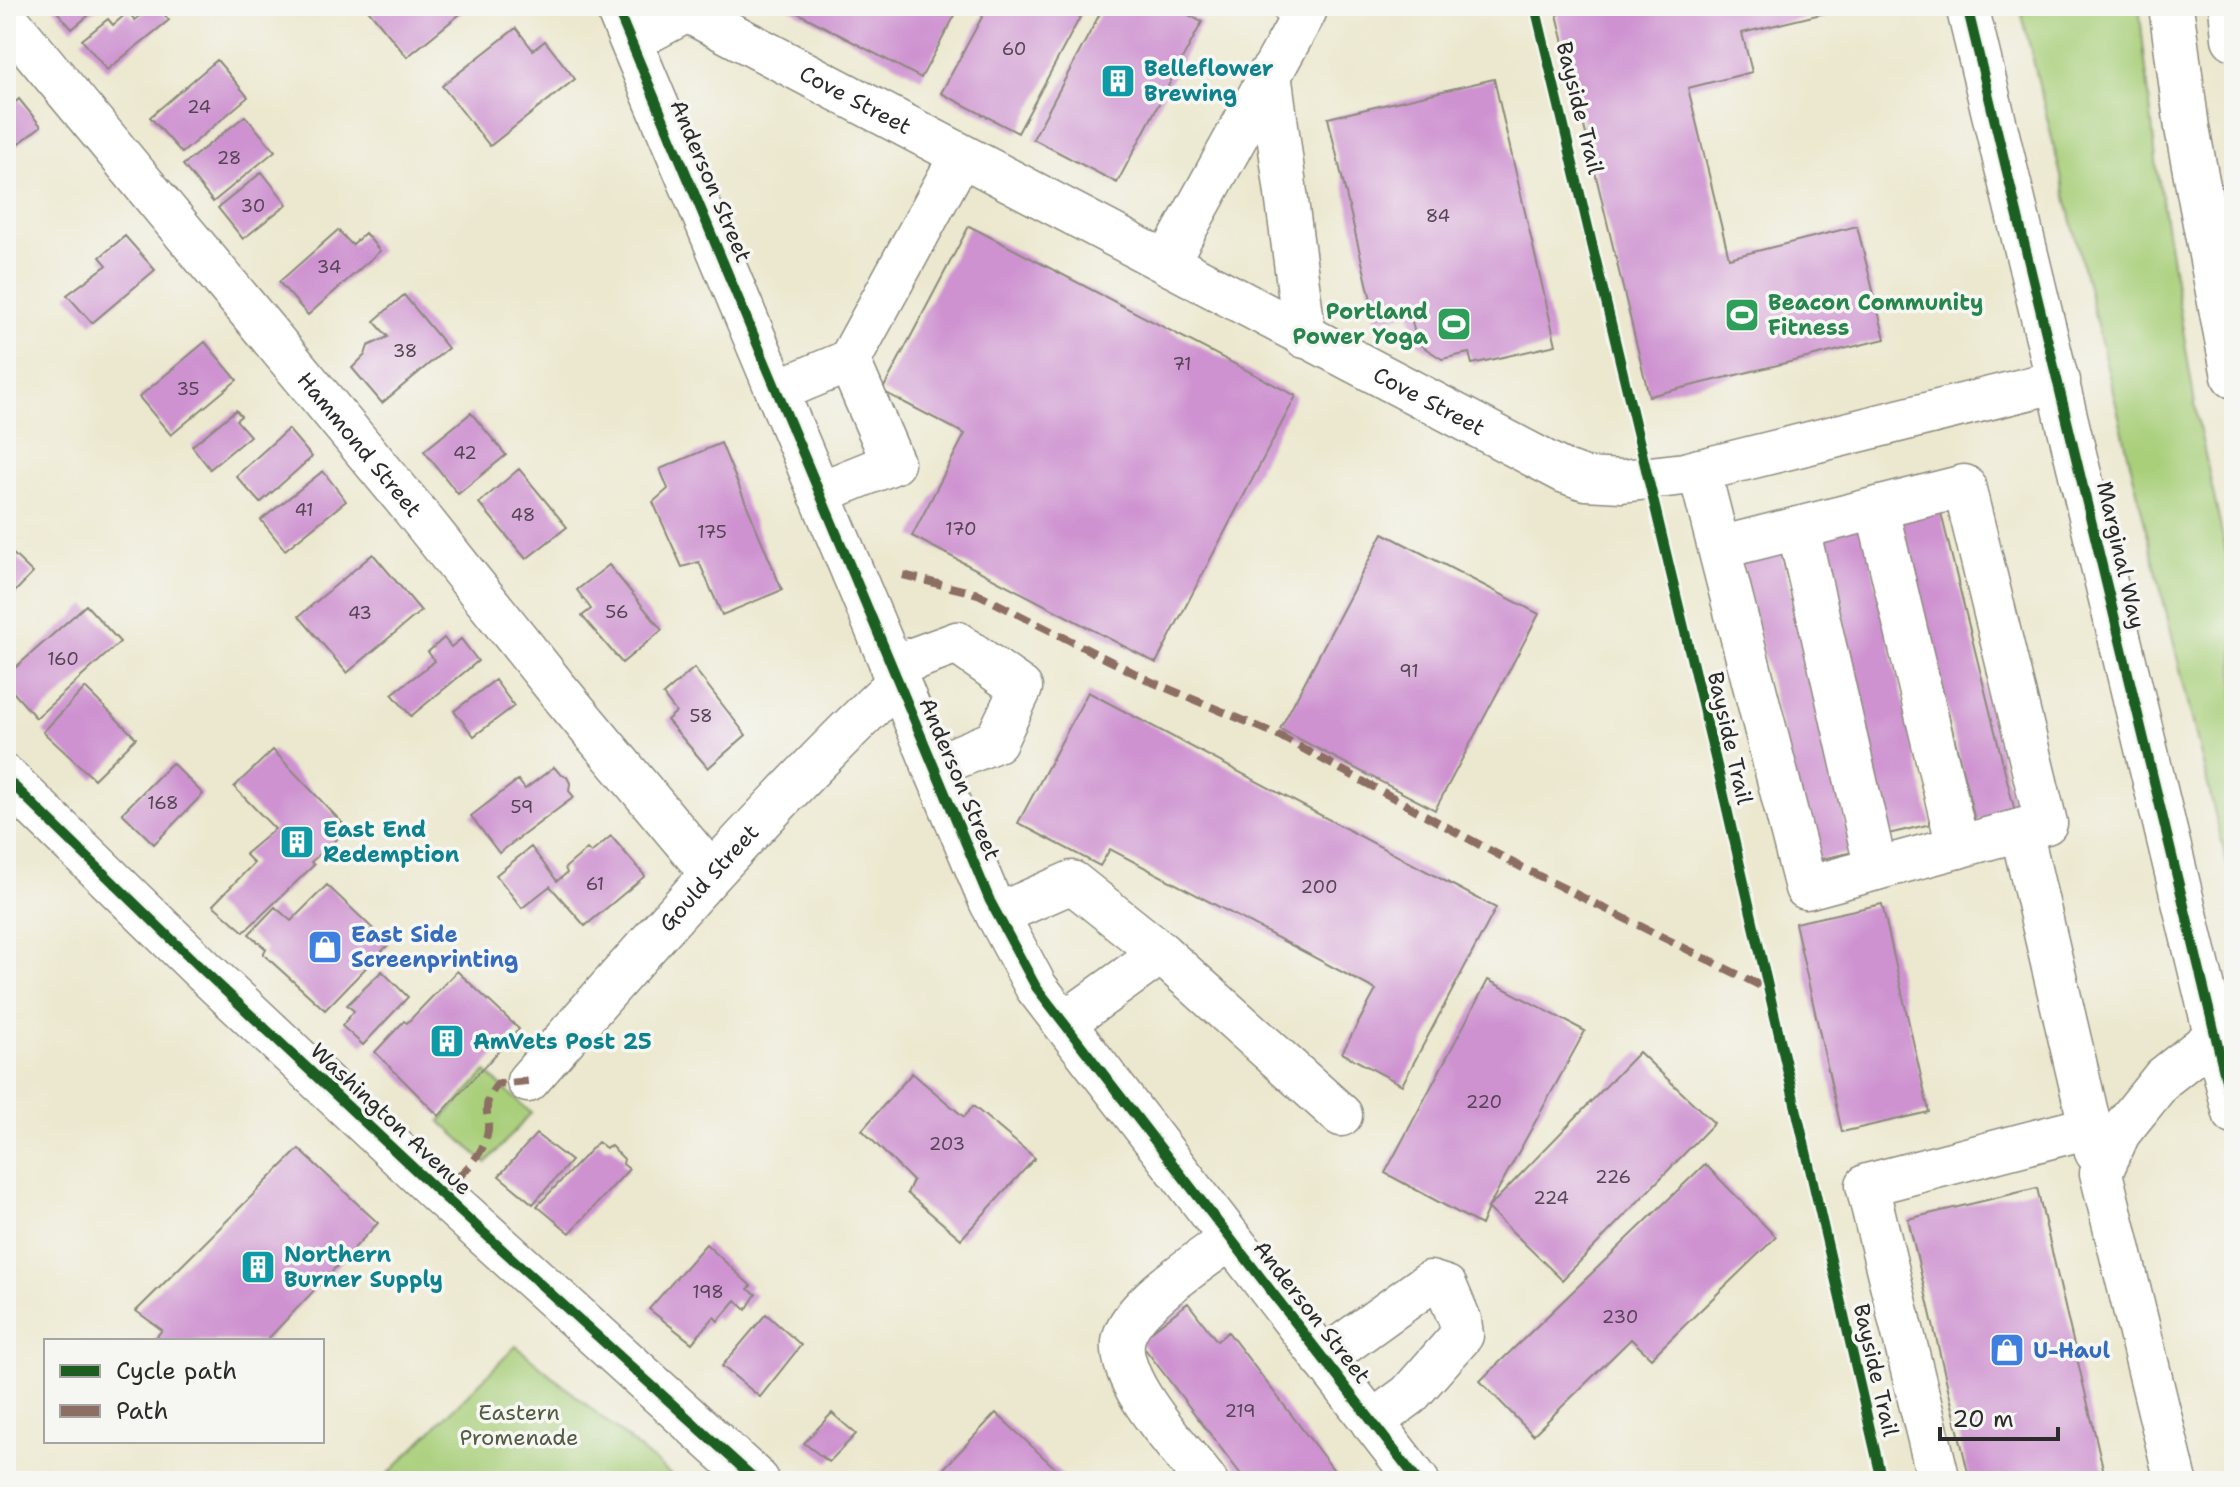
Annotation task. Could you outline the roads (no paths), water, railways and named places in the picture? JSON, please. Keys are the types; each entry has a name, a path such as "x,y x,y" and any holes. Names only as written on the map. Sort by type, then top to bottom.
{"main road":[{"path":"2171,6 2187,128 2234,376"},
{"path":"2231,6 2234,38"},
{"name":"Washington Avenue","path":"6,778 441,1194 757,1481"}],"street":[{"path":"1168,261 1305,12 1293,6"},
{"name":"Marginal Way","path":"1967,6 2234,1113"},
{"name":"Cove Street","path":"624,23 688,9 960,157 1168,261 1509,444 1585,479 1648,479 1699,470 2059,381"},
{"name":"Hammond Street","path":"6,18 711,873"},
{"name":"Anderson Street","path":"624,23 933,767 997,915 1036,987 1418,1481"},
{"path":"1270,73 1305,337"},
{"path":"777,391 849,361 960,157"},
{"path":"819,493 893,463 849,361"},
{"path":"1699,470 1806,888 2046,823 1964,486 1719,548"},
{"path":"1877,509 1958,847"},
{"path":"1798,528 1876,869"},
{"path":"894,674 957,643 1021,688 996,741 933,767"},
{"name":"Gould Street","path":"528,1081 711,873 894,674"},
{"path":"2021,830 2176,1481"},
{"path":"997,915 1072,882 1161,953 1341,1115"},
{"path":"1064,1023 1161,953"},
{"path":"2101,1173 2119,1133 2163,1078 2216,1036"},
{"path":"1939,1481 1867,1185 2090,1127"},
{"path":"1206,1481 1137,1391 1121,1350 1125,1332 1140,1311 1230,1239"},
{"path":"1323,1359 1430,1282 1446,1287 1460,1320 1462,1335 1409,1395 1372,1422"}],"place":[{"name":"Belleflower Brewing","path":"1118,81"},
{"name":"Beacon Community Fitness","path":"1742,315"},
{"name":"Portland Power Yoga","path":"1454,324"},
{"name":"East End Redemption","path":"297,842"},
{"name":"East Side Screenprinting","path":"325,947"},
{"name":"AmVets Post 25","path":"447,1041"},
{"name":"Northern Burner Supply","path":"258,1267"},
{"name":"U-Haul","path":"2007,1350"}],"park label":[{"name":"Eastern Promenade","path":"519,1424"}]}
